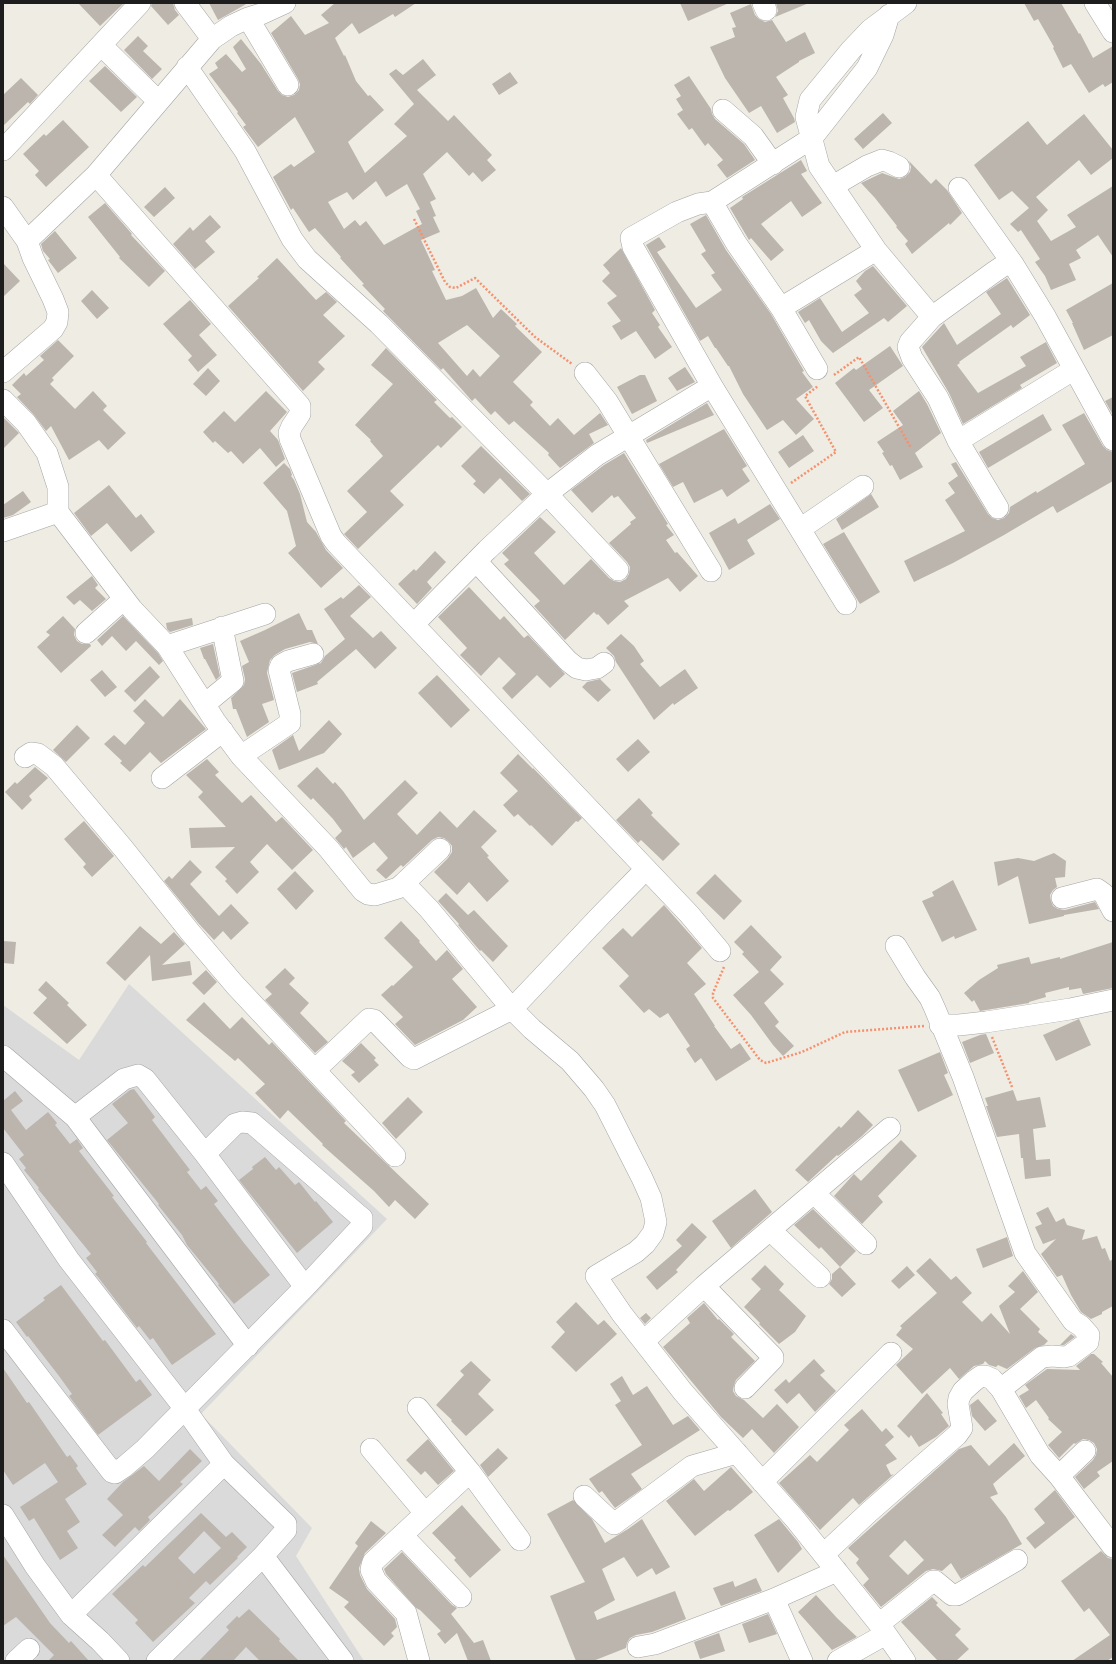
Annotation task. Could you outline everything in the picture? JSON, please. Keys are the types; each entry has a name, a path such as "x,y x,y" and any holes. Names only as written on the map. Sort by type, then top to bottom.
{"street":[{"path":"3,150 140,3"},
{"path":"185,3 212,38"},
{"path":"27,241 96,176 212,38 231,26 285,3"},
{"path":"906,3 870,30 810,100 806,117 819,166 876,250 932,317"},
{"path":"1095,3 1113,32"},
{"path":"248,18 288,85"},
{"path":"100,45 158,101"},
{"path":"187,68 245,151 292,239 307,259 379,324 547,494 618,570"},
{"path":"723,110 753,136 773,164"},
{"path":"812,138 712,202 698,204 677,212 635,235 631,242 712,386 846,604"},
{"path":"833,186 867,166 882,160 899,167"},
{"path":"96,176 300,406 300,414 289,433 290,438 331,536 336,543 689,914 720,951"},
{"path":"959,188 1013,264 1045,316 1113,440"},
{"path":"712,202 736,243 781,308 823,377"},
{"path":"3,207 27,241 33,258 58,312 57,322 53,329 3,372"},
{"path":"781,308 876,250"},
{"path":"998,508 958,441 938,398 912,358 908,347 913,337 932,317 1003,266 1013,264"},
{"path":"958,441 1074,370"},
{"path":"585,373 607,401 711,571"},
{"path":"414,624 476,561 547,494 597,455 712,386"},
{"path":"3,400 30,430 47,453 58,487 58,512 124,599 167,646 241,756 328,848 363,891 368,894 375,895 398,888 440,849"},
{"path":"800,529 863,486"},
{"path":"3,531 58,512"},
{"path":"476,561 568,661 577,668 586,670 597,668 604,664"},
{"path":"86,633 124,599"},
{"path":"167,646 265,614"},
{"path":"205,704 234,681 222,627"},
{"path":"241,756 290,723 290,714 279,670 281,665 288,661 313,654"},
{"path":"162,778 223,731"},
{"path":"25,757 31,753 38,754 54,766 195,938 395,1156"},
{"path":"315,1070 369,1019 374,1020 410,1057 414,1059 512,1009 646,870"},
{"path":"404,883 429,909 512,1009 532,1029 570,1061 594,1089 605,1105 622,1137 651,1198 656,1222 653,1233 645,1244 636,1252 596,1276 622,1314 683,1392 824,1554 905,1661"},
{"path":"1062,898 1097,889 1104,894 1113,911"},
{"path":"896,946 930,998 965,1084 1025,1253 1073,1321 1081,1326 1089,1335 1088,1342 1069,1356 1042,1357 1000,1389"},
{"path":"940,1025 959,1025 986,1022 1070,1009 1113,1000"},
{"path":"3,1056 76,1117 248,1346"},
{"path":"76,1117 124,1079 138,1075 146,1079 205,1154 305,1287"},
{"path":"3,1330 113,1473 124,1467 145,1449 305,1287 361,1228 363,1222 362,1218 252,1123 242,1122 235,1124 205,1154"},
{"path":"644,1341 704,1286 890,1128"},
{"path":"3,1163 69,1260 185,1409 224,1464 287,1526 286,1530 263,1556 157,1661"},
{"path":"814,1193 866,1244"},
{"path":"770,1230 820,1278"},
{"path":"704,1286 773,1357 745,1388"},
{"path":"762,1482 891,1353"},
{"path":"824,1554 956,1436 962,1428 958,1404 959,1398 967,1388 983,1375 992,1379 1000,1389 1040,1455 1059,1476 1113,1547"},
{"path":"418,1408 470,1472 520,1540"},
{"path":"371,1449 425,1513"},
{"path":"1059,1476 1085,1451"},
{"path":"584,1496 614,1524 692,1466 737,1453"},
{"path":"70,1615 224,1464"},
{"path":"419,1661 405,1611 376,1581 371,1570 373,1562 470,1472"},
{"path":"3,1515 50,1588 70,1615 100,1641 118,1661"},
{"path":"402,1535 461,1597"},
{"path":"263,1556 343,1661"},
{"path":"838,1661 882,1629 933,1582 935,1581 952,1595 956,1595 1017,1560"},
{"path":"638,1648 655,1644 774,1599 837,1571"},
{"path":"774,1599 802,1661"}],"path":[{"path":"414,219 445,282 450,287 456,288 475,278 535,337 585,373"},
{"path":"777,492 836,452 805,396 823,377 859,357 911,448"},
{"path":"720,951 725,957 725,964 713,993 713,998 760,1060 766,1063 802,1052 845,1032 940,1025"},
{"path":"986,1022 1012,1087"}],"shaded area":[{"path":"129,984 387,1219 201,1414 312,1528 296,1556 364,1661 3,1661 3,1005 79,1060"}],"building":[{"path":"78,3 124,3 100,26"},
{"path":"152,3 173,3 175,10 179,15 168,25 151,6"},
{"path":"209,3 248,3 218,20"},
{"path":"335,3 416,3 395,17 393,14 359,34 352,23 335,38 344,56 345,55 356,81 368,96 370,95 384,110 348,142 365,173 407,136 394,124 414,104 389,74 396,69 403,75 423,59 436,75 417,90 448,121 454,115 492,155 487,160 496,170 482,182 473,172 469,176 447,152 423,174 436,199 430,202 436,216 433,217 440,232 421,240 435,270 432,271 446,300 462,296 476,288 493,318 501,309 517,324 515,326 542,352 513,382 533,402 530,405 550,426 558,418 574,435 600,413 608,425 589,434 594,443 560,468 548,455 549,453 514,421 509,425 495,411 491,415 475,398 472,401 443,368 441,370 383,311 385,309 362,285 364,284 315,228 309,232 293,208 291,210 273,177 291,164 294,167 315,152 295,117 258,147 243,127 246,125 237,113 238,112 209,74 218,68 215,63 226,54 242,72 246,69 233,47 241,39 261,64 278,91 282,95 288,97 294,95 299,90 300,84 271,33 291,16 305,35 329,23 321,15","holes":["376,181 386,197 407,184 420,209 416,211 422,224 384,245 366,221 360,226 355,220 344,229 328,202 347,192 353,200","467,325 500,356 480,377 473,369 467,376 438,343"]},
{"path":"680,3 729,3 688,21"},
{"path":"776,3 809,3 775,17 778,11"},
{"path":"1024,3 1061,3 1079,34 1080,33 1093,58 1113,46 1113,82 1105,87 1103,84 1089,93 1071,64 1063,68 1053,48 1054,47 1038,19 1034,21"},
{"path":"751,4 755,15 759,19 765,22 772,20 786,42 805,32 815,53 799,61 776,77 788,95 783,98 795,122 777,133 761,106 749,113 725,78 710,47 735,37 732,28 736,27 730,13"},
{"path":"138,36 148,46 143,51 162,69 152,79 124,50"},
{"path":"105,66 137,97 121,112 89,81"},
{"path":"510,72 518,83 499,95 492,84"},
{"path":"689,76 711,109 715,119 744,144 755,160 727,178 717,165 723,160 708,143 705,146 692,128 689,130 677,114 683,110 676,99 681,96 674,85"},
{"path":"21,78 38,95 30,104 28,102 3,126 3,95"},
{"path":"883,113 892,123 863,149 854,139"},
{"path":"1084,114 1113,150 1113,158 1091,175 1079,160 1036,197 1048,210 1037,221 1051,241 1076,227 1067,215 1113,186 1113,257 1098,235 1076,250 1081,258 1069,264 1076,280 1051,290 1045,276 1035,262 1040,259 1021,230 1018,232 1010,224 1029,208 1012,191 999,200 974,165 1028,121 1047,145"},
{"path":"63,120 89,147 46,187 35,175 39,171 23,154 44,134 46,136"},
{"path":"801,160 807,171 801,174 822,203 802,217 791,201 761,224 784,250 771,261 751,238 749,240 730,208 743,199 742,197"},
{"path":"909,161 931,184 936,179 947,190 962,213 950,225 949,223 912,254 905,244 908,241 875,198 861,183 882,173 899,179 905,177 910,172 911,167"},
{"path":"165,187 175,198 154,217 144,207"},
{"path":"105,203 132,234 131,235 165,271 149,287 119,258 120,257 88,217"},
{"path":"210,215 221,227 205,241 215,252 195,269 173,244 190,227 193,231"},
{"path":"706,215 726,250 771,314 804,371 802,372 813,387 796,399 814,419 796,435 783,420 767,430 743,394 729,366 708,336 700,341 646,245 659,237 666,247 657,252 696,308 722,290 711,275 715,273 701,254 706,251 690,224"},
{"path":"55,231 77,258 58,273 48,260 50,259 43,251 41,244"},
{"path":"621,248 655,310 652,313 660,325 658,327 672,347 655,359 636,331 621,340 612,326 621,321 607,303 617,296 602,281 610,273 603,265"},
{"path":"277,258 316,300 326,292 337,302 323,315 345,336 318,362 325,369 303,391 228,306 259,278 257,277"},
{"path":"3,263 20,281 3,297"},
{"path":"873,266 907,306 888,322 884,318 833,353 821,341 809,320 805,323 798,312 820,298 842,332 869,313 854,295 862,289 856,281 865,271"},
{"path":"1007,278 1030,315 1013,328 1011,325 959,362 960,363 957,365 978,393 1026,366 1020,357 1046,342 1057,363 1020,385 1022,388 963,424 949,393 922,347 944,323 957,345 1001,314 986,292"},
{"path":"1113,283 1113,335 1084,350 1066,310"},
{"path":"92,290 109,308 97,319 81,301"},
{"path":"190,300 211,324 199,335 217,355 198,372 188,360 192,356 163,324"},
{"path":"58,340 74,356 52,378 54,380 50,384 75,409 93,391 107,406 103,410 126,433 108,450 99,440 69,460 51,426 46,431 34,415 17,397 21,394 12,385 24,373 26,376 44,360 40,356"},
{"path":"890,346 903,366 869,390 883,408 864,422 835,383 854,368 856,370"},
{"path":"386,348 437,400 434,402 450,418 452,417 462,427 441,448 438,445 390,491 404,505 358,549 344,534 367,512 347,491 383,456 370,441 371,440 355,425 393,384 371,365"},
{"path":"685,367 695,382 677,391 668,378"},
{"path":"208,368 220,381 206,396 193,384"},
{"path":"640,375 645,375 657,401 632,414 617,387"},
{"path":"266,391 287,412 270,431 278,440 285,459 276,467 260,448 243,464 231,451 228,453 215,441 213,443 203,432 224,411 235,422"},
{"path":"919,391 941,433 915,453 923,467 900,480 892,465 890,466 882,453 884,452 877,442 903,425 893,411"},
{"path":"1113,397 1113,415 1105,401"},
{"path":"707,403 714,415 647,443 646,440"},
{"path":"1084,413 1103,446 1107,450 1113,452 1113,481 1057,513 1053,506 953,563 914,582 904,561 965,531 945,500 955,493 948,483 958,476 951,464 956,462 988,514 992,518 998,520 1004,518 1009,513 1010,507 1036,491 1037,493 1085,464 1062,425"},
{"path":"1043,414 1052,430 988,468 979,452"},
{"path":"3,417 19,433 3,449"},
{"path":"724,429 747,466 742,469 750,481 727,497 722,489 694,503 683,482 673,487 659,464"},
{"path":"803,435 814,451 789,468 778,452"},
{"path":"481,446 530,494 522,501 500,478 484,494 473,484 476,481 461,466"},
{"path":"624,453 668,524 666,525 674,535 666,540 675,553 677,552 698,576 680,592 668,578 624,601 629,606 608,625 598,614 597,615 594,612 565,640 534,606 540,601 504,564 509,560 502,553 540,517 556,532 534,553 564,585 591,559 609,578 614,581 620,582 626,579 629,574 630,567 609,543 636,518 618,496 614,498 612,495 592,513 571,490 604,465"},
{"path":"284,463 290,469 291,476 300,494 307,522 316,532 326,550 343,568 321,588 288,553 296,546 287,511 263,483"},
{"path":"109,485 136,518 141,514 155,532 131,552 107,523 91,536 74,513"},
{"path":"23,491 31,502 13,515 3,518 3,505"},
{"path":"871,494 879,507 842,530 836,519"},
{"path":"770,504 780,519 747,540 755,554 729,570 709,533 735,518 738,524"},
{"path":"844,532 880,592 860,604 823,544"},
{"path":"435,551 446,562 427,582 432,588 417,604 398,584 414,569 416,571"},
{"path":"92,576 98,585 95,588 106,599 92,611 80,600 74,605 66,597"},
{"path":"359,585 371,597 350,616 373,638 381,631 397,648 375,669 356,649 317,682 318,684 297,692 292,673 321,663 325,656 345,639 324,609 341,597 343,599"},
{"path":"469,587 500,620 504,616 524,638 528,635 565,674 550,688 537,675 512,699 502,688 516,674 499,657 481,676 460,655 467,648 438,617"},
{"path":"299,613 307,630 312,630 318,644 310,642 285,649 270,660 267,673 274,700 262,704 269,722 247,737 236,709 233,709 231,698 244,685 245,679 242,666 249,662 240,641"},
{"path":"63,616 75,629 74,635 77,641 82,644 90,644 91,646 61,673 37,647 50,635 46,632"},
{"path":"123,616 158,653 163,661 159,665 136,641 126,651 112,636 102,646 97,640"},
{"path":"192,618 193,625 170,632 167,629 166,623"},
{"path":"621,634 634,646 644,661 640,664 660,687 685,669 698,688 674,705 673,703 654,720 616,662 614,656 606,648"},
{"path":"213,644 220,676 216,680 204,659 200,648"},
{"path":"150,666 160,677 135,702 124,691"},
{"path":"102,670 117,687 105,697 90,680"},
{"path":"437,675 470,710 451,728 418,693"},
{"path":"600,679 611,690 598,702 582,687 587,682"},
{"path":"145,699 163,717 180,699 206,729 161,763 150,752 130,772 120,763 122,761 104,744 114,735 125,745 145,723 133,711"},
{"path":"329,720 342,734 324,753 279,770 272,750 293,735 299,751"},
{"path":"77,725 90,738 66,762 53,750"},
{"path":"638,739 650,752 628,772 616,759"},
{"path":"518,754 582,818 578,822 576,821 552,846 518,814 514,817 503,805 518,791 500,773"},
{"path":"207,759 219,772 215,775 242,803 251,795 276,822 282,817 313,850 292,870 267,844 250,862 259,872 237,894 225,881 227,879 215,867 235,847 191,848 189,828 226,827 198,797 203,792 186,775"},
{"path":"35,767 48,778 29,796 32,800 22,810 5,792 15,782 17,784"},
{"path":"317,767 333,784 335,782 343,791 364,820 405,780 418,793 397,814 417,835 440,811 457,828 474,810 497,831 481,847 489,856 487,857 509,881 487,902 469,882 457,895 434,872 452,852 452,846 448,841 444,838 438,837 432,840 403,867 401,865 386,879 376,870 388,858 374,842 353,858 346,847 344,849 335,838 342,831 333,819 313,798 311,800 297,786"},
{"path":"639,798 653,813 651,815 680,844 663,861 641,840 638,843 616,820"},
{"path":"84,821 114,856 92,877 83,867 86,864 64,839"},
{"path":"1054,853 1066,861 1065,877 1055,878 1057,887 1050,895 1053,906 1058,909 1065,910 1095,902 1099,909 1064,915 1029,924 1018,876 998,886 994,862 1018,858 1034,861"},
{"path":"190,860 202,872 190,884 219,916 231,904 249,923 231,940 223,931 214,940 164,881 169,876 172,879"},
{"path":"295,871 314,891 296,910 277,889"},
{"path":"715,874 742,901 724,920 696,893"},
{"path":"953,880 977,930 955,939 954,936 942,942 922,901 934,896 932,892"},
{"path":"446,893 468,915 474,910 508,946 493,962 481,950 480,951 458,925 459,924 438,901"},
{"path":"664,905 702,948 687,963 706,984 694,994 714,1026 731,1049 740,1043 751,1059 716,1081 701,1058 695,1063 686,1049 690,1046 668,1013 660,1018 649,1009 644,1013 619,986 629,976 602,948 623,928 632,937"},
{"path":"401,921 436,961 447,950 463,969 452,979 477,1007 463,1020 415,1045 395,1024 403,1017 381,995 413,967 384,938"},
{"path":"751,925 782,957 770,970 784,984 764,1003 779,1022 775,1026 794,1046 783,1056 751,1015 733,995 759,972 742,954 744,952 734,942"},
{"path":"140,926 161,944 174,932 185,944 162,965 190,961 192,975 152,981 150,955 125,981 106,963"},
{"path":"3,941 16,942 14,964 3,963"},
{"path":"1113,942 1113,988 1083,994 1081,988 1069,990 1069,987 1045,993 1046,997 1029,1003 980,1011 974,1000 972,1002 964,993 979,980 998,968 997,965 1029,957 1031,964 1060,957 1060,959"},
{"path":"285,968 295,978 289,984 309,1003 300,1013 328,1042 315,1053 265,1000 272,994 265,987"},
{"path":"206,970 217,982 204,995 192,983"},
{"path":"46,981 69,1003 67,1005 87,1025 67,1044 33,1013 47,998 38,990"},
{"path":"204,1002 230,1029 242,1017 269,1045 272,1042 346,1121 344,1123 429,1204 415,1219 395,1200 389,1207 374,1191 322,1145 323,1144 288,1110 280,1119 255,1093 265,1084 238,1058 235,1061 186,1020"},
{"path":"1079,1019 1091,1045 1056,1061 1043,1035"},
{"path":"986,1034 994,1053 970,1063 962,1042"},
{"path":"361,1043 376,1058 374,1060 379,1065 359,1083 351,1075 355,1072 342,1061"},
{"path":"940,1052 948,1073 944,1075 953,1095 918,1112 898,1070"},
{"path":"134,1089 155,1117 152,1120 190,1170 187,1172 201,1190 206,1186 218,1201 214,1204 270,1275 234,1304 187,1245 182,1235 158,1205 159,1204 107,1140 128,1123 112,1104 130,1090"},
{"path":"1013,1090 1017,1101 1040,1097 1046,1127 1033,1129 1036,1160 1050,1159 1051,1176 1025,1179 1019,1134 997,1137 986,1106 988,1106 985,1098"},
{"path":"15,1091 23,1101 11,1110 26,1130 48,1112 57,1123 55,1125 70,1144 77,1139 83,1148 79,1151 114,1196 112,1197 147,1242 146,1243 216,1334 172,1365 153,1338 150,1340 139,1326 137,1328 95,1274 97,1272 86,1258 91,1254 24,1170 26,1168 19,1159 24,1155 3,1128 3,1101"},
{"path":"408,1097 423,1112 396,1139 382,1123"},
{"path":"858,1110 873,1125 808,1182 795,1170 839,1126 841,1128"},
{"path":"901,1140 917,1156 878,1196 883,1202 862,1224 834,1196 854,1174 861,1181"},
{"path":"265,1157 276,1170 279,1167 295,1185 299,1182 333,1222 297,1253 239,1180"},
{"path":"755,1189 772,1212 731,1248 712,1221"},
{"path":"1048,1207 1056,1222 1064,1218 1067,1225 1085,1230 1082,1240 1097,1236 1102,1249 1105,1248 1110,1261 1113,1259 1113,1306 1102,1312 1102,1314 1091,1319 1081,1312 1062,1275 1057,1277 1041,1254 1056,1239 1043,1244 1035,1227 1042,1224 1036,1213"},
{"path":"813,1209 856,1251 840,1267 821,1247 819,1249 794,1225"},
{"path":"692,1223 707,1237 676,1270 678,1272 657,1290 646,1277 682,1246 676,1240"},
{"path":"1007,1237 1013,1256 983,1268 976,1249"},
{"path":"930,1258 951,1280 956,1276 972,1293 962,1302 982,1322 991,1313 1010,1334 999,1306 1015,1292 1008,1286 1023,1271 1038,1292 1020,1309 1040,1329 1038,1332 1048,1341 1044,1345 1035,1348 1007,1369 998,1365 996,1367 989,1365 985,1361 983,1364 974,1366 959,1379 950,1368 922,1394 896,1365 913,1349 896,1335 902,1328 900,1326 937,1293 916,1271"},
{"path":"765,1265 784,1284 779,1290 806,1316 795,1332 779,1344 744,1307 761,1289 751,1279"},
{"path":"907,1266 915,1275 899,1289 891,1281"},
{"path":"840,1267 856,1284 842,1297 829,1284 832,1279 832,1274"},
{"path":"61,1285 136,1382 140,1379 152,1395 98,1435 69,1396 72,1394 59,1376 16,1322 45,1300 43,1298"},
{"path":"576,1302 598,1325 604,1320 617,1334 576,1372 551,1347 565,1332 556,1322"},
{"path":"704,1303 718,1320 719,1319 734,1334 731,1337 755,1361 736,1380 733,1391 736,1396 744,1400 763,1418 777,1404 799,1427 774,1453 752,1429 743,1438 721,1417 663,1347 690,1323 687,1318"},
{"path":"646,1313 651,1318 645,1324 640,1318"},
{"path":"1071,1334 1075,1337 1064,1345 1060,1345"},
{"path":"1091,1354 1094,1354 1103,1362 1101,1363 1113,1377 1113,1461 1097,1472 1100,1476 1084,1489 1075,1477 1093,1460 1096,1455 1097,1449 1094,1443 1083,1439 1075,1444 1074,1443 1059,1458 1048,1445 1062,1432 1048,1419 1049,1418 1036,1400 1026,1408 1019,1396 1029,1390 1025,1385 1047,1369 1080,1370 1076,1366"},
{"path":"814,1359 825,1371 820,1375 836,1391 815,1412 799,1393 787,1404 774,1390 786,1379 789,1383"},
{"path":"471,1361 491,1380 478,1394 494,1410 466,1436 436,1405 464,1375 460,1371"},
{"path":"3,1368 27,1403 29,1402 67,1457 70,1455 78,1466 76,1468 87,1484 65,1499 80,1522 67,1531 78,1548 60,1560 34,1518 29,1521 20,1507 58,1482 45,1463 13,1485 3,1470"},
{"path":"622,1376 633,1395 647,1386 673,1425 688,1416 700,1430 631,1474 642,1489 615,1508 602,1491 599,1493 589,1479 642,1445 615,1405 621,1401 610,1384"},
{"path":"927,1393 943,1413 941,1414 949,1426 936,1437 919,1447 911,1435 909,1438 897,1426"},
{"path":"978,1399 997,1421 985,1431 972,1416 970,1405"},
{"path":"862,1409 882,1432 886,1428 894,1437 885,1445 897,1459 886,1465 891,1475 894,1474 859,1505 853,1498 820,1530 779,1483 810,1455 817,1462 849,1430 844,1425"},
{"path":"428,1439 454,1471 438,1485 425,1471 421,1475 406,1460"},
{"path":"1014,1443 1025,1456 993,1484 998,1494 990,1497 1006,1517 1022,1544 961,1579 951,1563 942,1571 933,1569 926,1571 881,1607 863,1585 869,1579 856,1563 859,1559 848,1548 959,1449 971,1445 989,1466","holes":["905,1540 924,1560 908,1575 889,1556"]},
{"path":"498,1448 508,1458 488,1477 480,1465"},
{"path":"190,1449 202,1461 180,1482 183,1484 148,1517 150,1520 139,1531 135,1527 115,1547 102,1535 123,1515 107,1499 123,1482 144,1466 159,1481"},
{"path":"731,1467 753,1492 730,1511 728,1510 695,1536 666,1501 694,1479 704,1491"},
{"path":"1055,1490 1075,1517 1035,1549 1026,1538 1045,1523 1034,1509"},
{"path":"573,1500 592,1519 605,1543 642,1519 670,1567 656,1575 652,1568 637,1577 624,1557 602,1569 615,1600 594,1612 597,1620 675,1591 686,1619 652,1632 636,1635 630,1638 626,1648 593,1661 576,1661 550,1596 585,1582 547,1514"},
{"path":"462,1505 501,1550 470,1578 454,1560 456,1558 432,1533"},
{"path":"201,1513 226,1537 232,1532 247,1547 237,1557 238,1558 210,1585 206,1581 189,1598 195,1603 153,1642 135,1623 138,1620 112,1594 143,1565 145,1567","holes":["204,1531 221,1548 194,1574 178,1558"]},
{"path":"779,1519 802,1549 778,1573 754,1535"},
{"path":"371,1521 386,1533 365,1553 359,1568 360,1575 367,1589 395,1619 397,1627 391,1633 394,1636 384,1646 344,1607 349,1602 329,1588 358,1546 355,1543"},
{"path":"1101,1551 1108,1558 1113,1559 1113,1657 1107,1661 1072,1661 1110,1635 1089,1608 1084,1612 1061,1581"},
{"path":"402,1552 452,1605 457,1608 451,1614 474,1643 483,1640 491,1661 468,1661 457,1633 445,1644 437,1634 441,1631 420,1610 416,1608 386,1574 384,1569"},
{"path":"3,1555 50,1623 69,1643 71,1641 89,1661 48,1661 54,1655 16,1617 3,1626"},
{"path":"756,1578 762,1591 721,1606 713,1588 733,1581 735,1587"},
{"path":"816,1595 857,1637 832,1650 798,1612"},
{"path":"932,1597 938,1603 936,1605 961,1629 955,1635 969,1649 956,1661 938,1661 901,1622"},
{"path":"249,1609 280,1639 279,1641 299,1661 260,1661 246,1647 233,1661 199,1661 229,1630 226,1627 237,1616 239,1618"},
{"path":"768,1614 777,1634 749,1643 742,1624"},
{"path":"719,1633 725,1651 700,1659 694,1642"}]}
